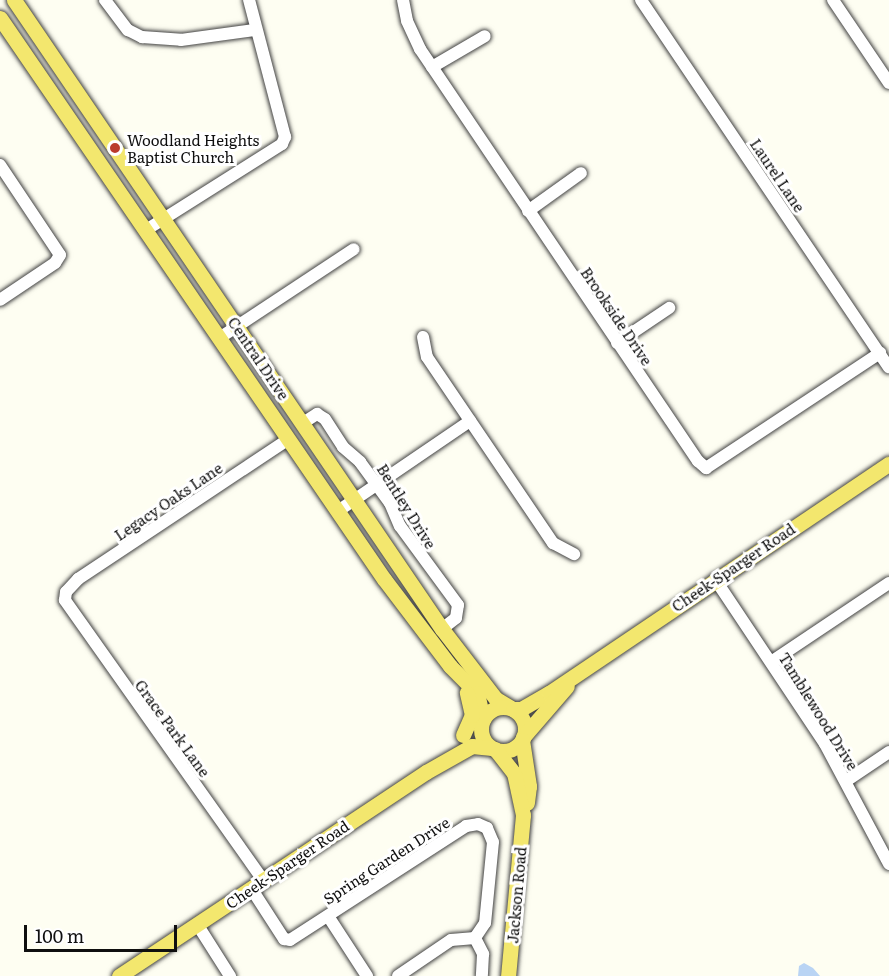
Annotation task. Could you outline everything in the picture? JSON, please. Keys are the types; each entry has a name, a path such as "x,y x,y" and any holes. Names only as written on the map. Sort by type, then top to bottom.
{"main road":[{"name":"Central Drive","path":"14,0 442,629 490,692 512,709"},
{"name":"Central Drive","path":"0,18 338,511 450,666 477,693 483,719"},
{"name":"Cheek-Sparger Road","path":"512,709 534,702 889,464"},
{"path":"450,666 470,701 471,722 463,735"},
{"name":"Cheek-Sparger Road","path":"522,739 578,672"},
{"path":"493,709 512,709 524,724 522,739 512,748 494,748 481,732 483,719 493,709"},
{"name":"Cheek-Sparger Road","path":"426,772 463,735 483,719"},
{"name":"Jackson Road","path":"508,976 523,815 529,786 522,739"},
{"name":"Cheek-Sparger Road","path":"119,976 426,772 472,746 494,748"},
{"name":"Jackson Road","path":"494,748 514,773 523,815"}],"street":[{"path":"105,0 128,30 142,37 181,40 254,30"},
{"path":"146,230 282,144 285,137 254,30 249,0"},
{"name":"Brookside Drive","path":"403,0 407,21 432,67 698,461 706,468 880,353"},
{"name":"Laurel Lane","path":"641,0 889,367"},
{"path":"833,0 889,83"},
{"path":"432,67 485,36"},
{"path":"877,65 889,57"},
{"path":"0,165 59,252 55,263 0,300"},
{"path":"528,211 581,173"},
{"path":"221,338 354,249"},
{"path":"618,343 669,308"},
{"path":"423,337 427,357 553,543 574,554"},
{"name":"Bentley Drive","path":"303,423 317,414 325,419 343,447 360,462 377,484 405,534 458,605 456,618 442,629"},
{"path":"338,511 470,421"},
{"name":"Legacy Oaks Lane","path":"66,592 78,579 289,439"},
{"name":"Tamblewood Drive","path":"715,579 771,662 846,781 889,864"},
{"path":"771,662 889,583"},
{"name":"Grace Park Lane","path":"66,592 69,610 257,884"},
{"path":"846,781 889,753"},
{"name":"Spring Garden Drive","path":"257,884 287,941 466,826 478,824 490,832 493,842 485,923 475,938"},
{"path":"328,916 368,976"},
{"path":"197,924 230,976"},
{"path":"398,976 451,940 475,938 483,954 482,976"}],"water":[{"path":"804,963 820,976 798,976 799,966"}],"place":[{"name":"Woodland Heights Baptist Church","path":"115,148"}]}
